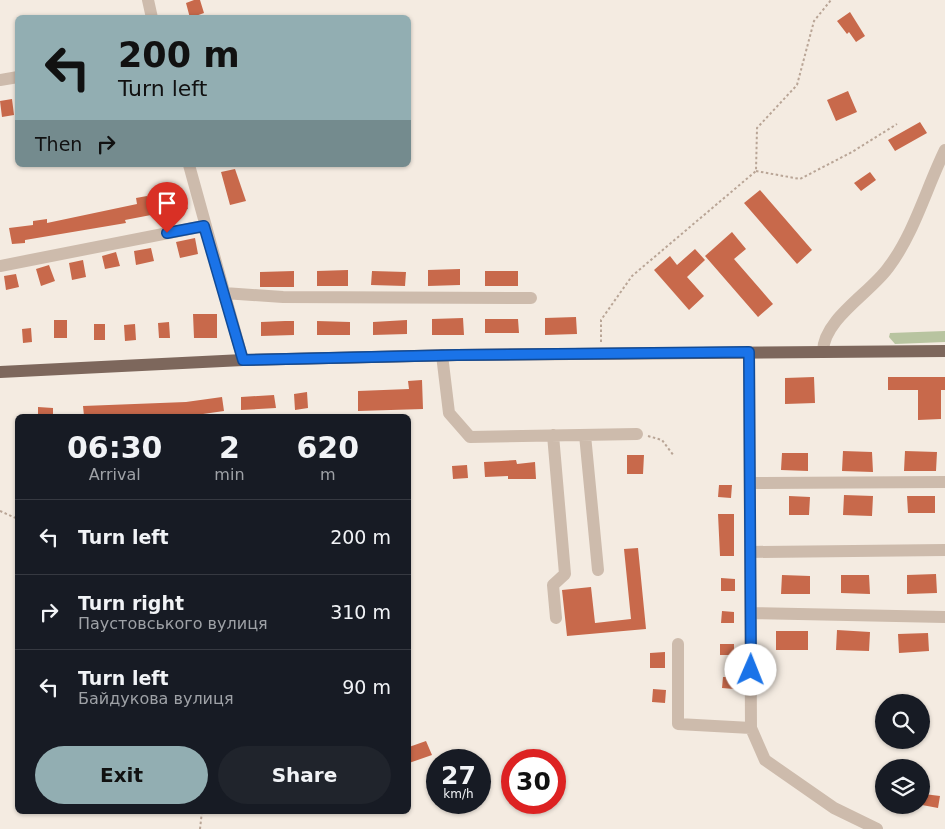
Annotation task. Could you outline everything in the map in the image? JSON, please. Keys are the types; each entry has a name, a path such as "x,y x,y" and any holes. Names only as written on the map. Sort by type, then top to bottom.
{"main road":[{"path":"0,372 243,360 442,355 945,351"}],"street":[{"path":"148,0 151,15"},
{"path":"0,80 15,78"},
{"path":"823,351 828,332 888,269 908,234 945,150"},
{"path":"189,167 204,226 243,360"},
{"path":"0,266 204,226"},
{"path":"224,293 283,297 531,298"},
{"path":"749,352 752,613 751,728 765,760 834,808 877,829"},
{"path":"442,355 449,413 470,437 636,434"},
{"path":"585,435 598,570"},
{"path":"552,436 564,574 553,584 556,618"},
{"path":"750,483 945,482"},
{"path":"750,552 945,550"},
{"path":"752,613 945,617"},
{"path":"678,644 678,724 751,728"}],"path":[{"path":"601,353 600,320 632,276 756,171 757,128 797,85 814,21 831,0"},
{"path":"756,171 800,179 852,152 898,124"},
{"path":"636,434 662,440 674,456"},
{"path":"0,511 15,518"},
{"path":"200,829 202,814"}],"green space":[{"path":"945,331 945,342 895,344 889,337 890,333"}],"building":[{"path":"200,0 204,13 189,15 186,3"},
{"path":"850,12 865,36 856,42 849,32 847,34 837,21"},
{"path":"848,91 857,112 836,121 827,100"},
{"path":"12,99 14,115 2,117 0,101"},
{"path":"920,122 927,133 895,151 888,140"},
{"path":"235,169 246,201 230,205 221,172"},
{"path":"870,172 876,180 861,191 854,183"},
{"path":"760,190 812,250 797,264 744,203"},
{"path":"147,196 151,215 125,220 126,223 25,240 25,243 12,244 9,228 33,225 33,221 47,219 47,223 137,204 136,198"},
{"path":"184,196 188,209 173,214 168,201"},
{"path":"732,232 746,249 734,259 773,304 758,317 705,256"},
{"path":"195,238 198,254 180,258 176,242"},
{"path":"151,248 154,261 136,265 134,251"},
{"path":"695,249 705,260 687,277 704,296 689,310 654,270 670,256 677,265"},
{"path":"116,252 120,266 105,269 102,256"},
{"path":"83,260 86,277 72,280 69,263"},
{"path":"49,265 55,281 41,286 36,269"},
{"path":"460,269 460,285 428,286 428,270"},
{"path":"348,270 348,286 317,286 317,271"},
{"path":"294,271 294,287 260,287 260,272"},
{"path":"372,271 406,272 405,286 371,285"},
{"path":"485,271 518,271 518,286 485,286"},
{"path":"16,274 19,287 6,290 4,276"},
{"path":"193,314 217,314 217,338 194,338"},
{"path":"576,317 577,334 545,335 545,318"},
{"path":"463,318 464,335 432,335 432,319"},
{"path":"485,319 518,319 519,333 485,333"},
{"path":"54,320 67,320 67,338 54,338"},
{"path":"407,320 407,334 373,335 373,322"},
{"path":"294,321 294,335 261,336 261,322"},
{"path":"317,321 350,322 350,335 317,335"},
{"path":"169,322 170,338 159,338 158,323"},
{"path":"94,324 105,324 105,340 94,340"},
{"path":"135,324 136,340 125,341 124,325"},
{"path":"31,328 32,342 23,343 22,329"},
{"path":"814,377 815,403 785,404 785,378"},
{"path":"888,377 945,377 945,390 941,390 941,419 918,420 918,390 888,390"},
{"path":"422,380 423,409 358,411 358,391 409,389 408,381"},
{"path":"307,392 308,408 295,410 294,394"},
{"path":"274,395 276,408 241,410 241,397"},
{"path":"222,397 224,411 203,414 84,414 83,406 186,402"},
{"path":"38,407 53,408 53,414 38,414"},
{"path":"843,451 872,452 873,472 842,471"},
{"path":"905,451 937,452 936,471 904,471"},
{"path":"782,453 808,453 808,471 781,470"},
{"path":"627,455 644,455 643,474 627,474"},
{"path":"516,460 517,464 535,462 536,479 508,479 508,476 485,477 484,462"},
{"path":"467,465 468,478 453,479 452,466"},
{"path":"719,485 732,485 731,498 718,497"},
{"path":"844,495 873,496 872,516 843,515"},
{"path":"789,496 810,497 809,515 789,515"},
{"path":"907,496 935,496 935,513 908,513"},
{"path":"718,514 734,514 734,556 720,556"},
{"path":"638,548 646,629 567,636 562,590 591,587 595,623 631,619 624,549"},
{"path":"936,574 937,593 907,594 907,575"},
{"path":"782,575 810,576 810,594 781,594"},
{"path":"841,575 869,575 870,594 841,593"},
{"path":"721,578 735,579 735,591 721,591"},
{"path":"722,611 734,612 734,623 721,623"},
{"path":"837,630 870,632 869,651 836,650"},
{"path":"776,631 808,631 808,650 776,650"},
{"path":"928,633 929,651 899,653 898,634"},
{"path":"720,644 734,644 734,655 720,655"},
{"path":"665,652 665,668 650,668 650,653"},
{"path":"723,677 734,677 734,689 722,688"},
{"path":"653,689 666,690 665,703 652,702"},
{"path":"426,741 429,749 426,749 426,757 411,762 411,746"},
{"path":"930,795 940,796 938,808 930,806"}],"route":[{"path":"167,233 204,226 243,360 457,355 749,352 751,670"}]}
